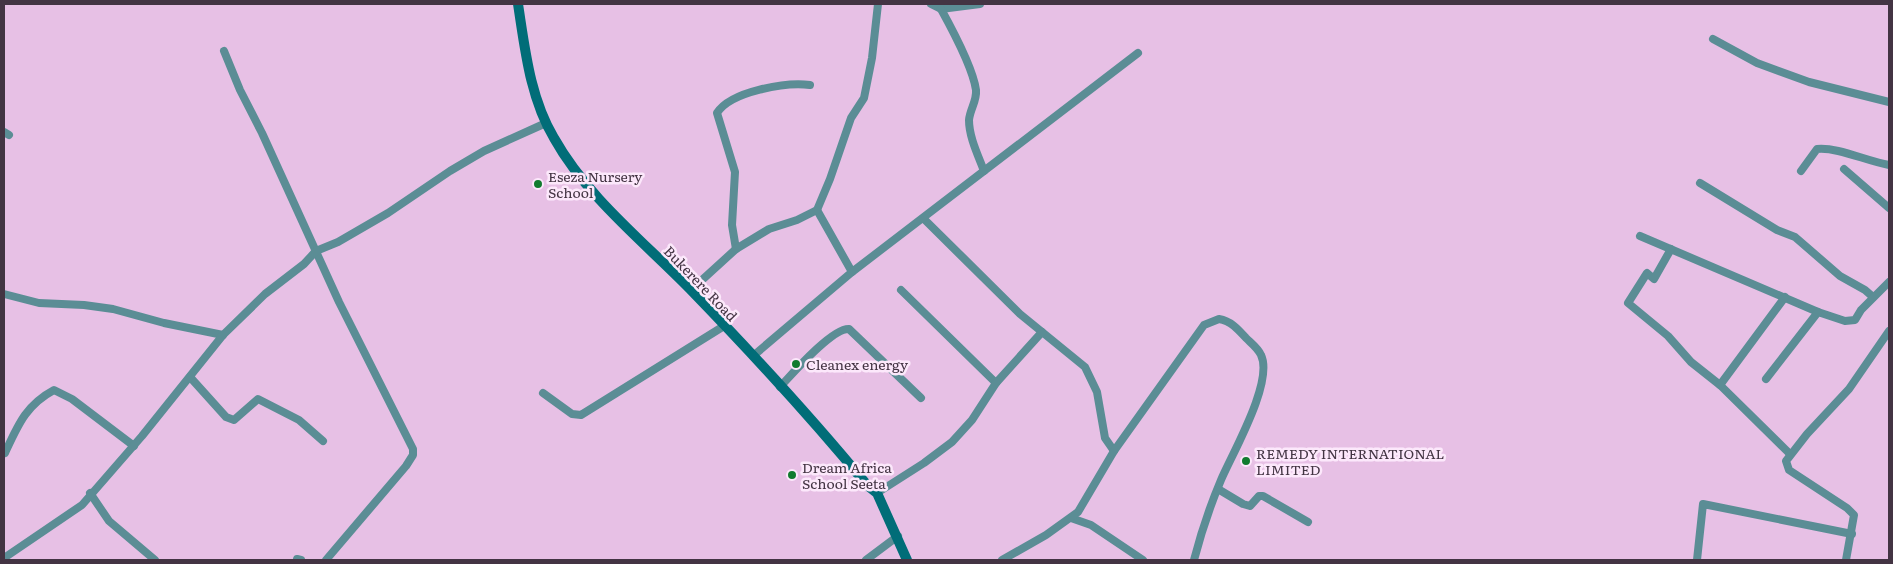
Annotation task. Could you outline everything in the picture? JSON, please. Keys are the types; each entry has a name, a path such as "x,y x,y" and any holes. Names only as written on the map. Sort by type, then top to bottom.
{"main road":[{"name":"Bukerere Road","path":"518,4 530,72 546,123 570,164 621,221 691,290 753,356 867,485 877,493 898,536 907,560"}],"street":[{"path":"691,290 736,249 769,229 797,220 817,210 853,113 864,98 872,58 878,4"},
{"path":"932,4 941,9 957,40 976,86 976,100 969,120 970,129 984,171"},
{"path":"941,9 980,4"},
{"path":"1713,39 1757,63 1809,82 1889,102"},
{"path":"224,51 240,90 262,133 339,302 410,443 413,455 406,466 326,560"},
{"path":"753,356 852,272 924,219 1138,53"},
{"path":"736,249 732,225 735,172 717,112 722,106 756,91 797,84 810,85"},
{"path":"7,558 82,505 134,446 223,335 265,294 304,264 316,251 338,242 388,213 450,171 484,151 546,123"},
{"path":"1801,171 1817,149 1828,148 1869,162 1889,165"},
{"path":"1844,169 1889,208"},
{"path":"1700,183 1777,230 1795,237 1840,276 1865,290 1873,298"},
{"path":"817,210 852,272"},
{"path":"924,219 1020,314 1085,367 1096,392 1105,438 1114,451"},
{"path":"1640,236 1818,312 1845,320 1855,320 1889,282"},
{"path":"1671,249 1654,279 1647,273 1628,303 1668,336 1691,362 1720,385 1790,454"},
{"path":"901,290 996,383"},
{"path":"4,294 39,303 84,305 114,309 164,323 223,335"},
{"path":"1720,385 1785,297"},
{"path":"1766,379 1818,312"},
{"path":"1002,560 1071,518 1084,503 1114,451 1204,325 1213,320 1225,320 1233,324 1256,348 1262,356 1263,365 1258,396 1218,489 1194,560"},
{"path":"543,393 572,414 581,415 724,326"},
{"path":"780,387 815,350 842,330 849,329 921,398"},
{"path":"1846,560 1854,515 1840,503 1789,470 1786,461 1790,454 1848,389 1889,331"},
{"path":"877,493 918,467 952,442 972,420 996,383 1042,332"},
{"path":"190,377 226,417 234,420 258,399 299,420 323,441"},
{"path":"5,453 24,414 44,396 54,390 72,399 134,446"},
{"path":"1218,489 1243,504 1250,506 1259,496 1263,496 1308,522"},
{"path":"90,494 113,525 155,560"},
{"path":"1697,560 1703,504 1852,534"},
{"path":"1071,518 1091,525 1143,560"},
{"path":"866,560 898,536"}],"place":[{"name":"Eseza Nursery School","path":"538,184"},
{"name":"Cleanex energy","path":"796,364"},
{"name":"REMEDY INTERNATIONAL LIMITED","path":"1246,461"},
{"name":"Dream Africa School Seeta","path":"792,475"}]}
